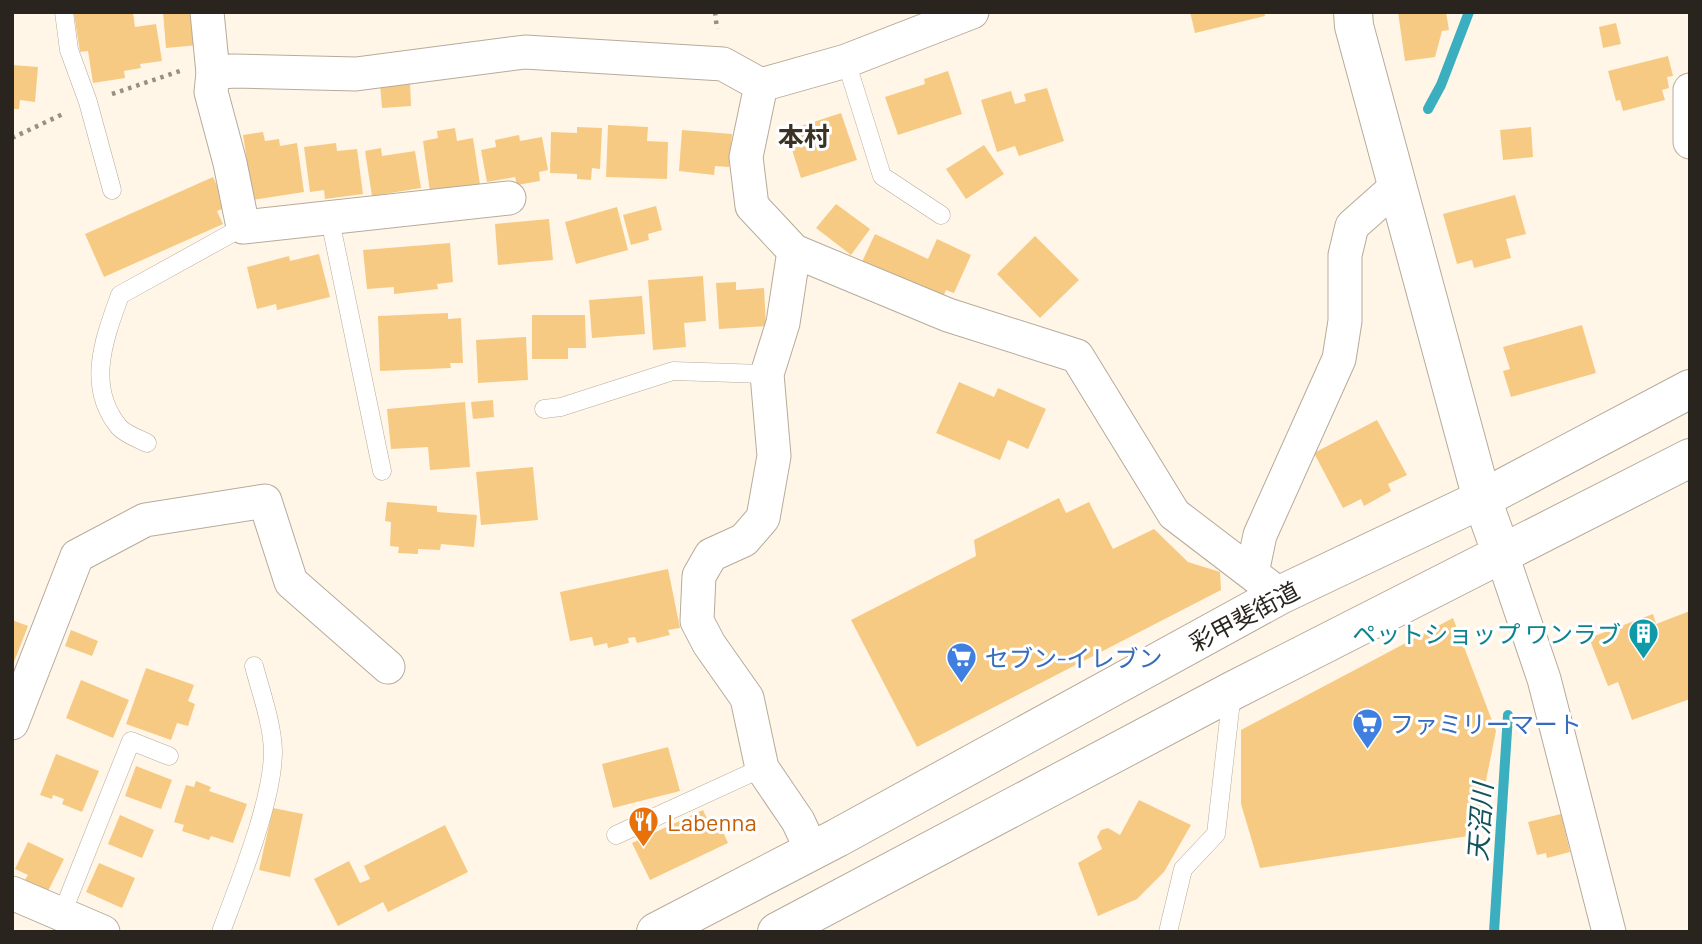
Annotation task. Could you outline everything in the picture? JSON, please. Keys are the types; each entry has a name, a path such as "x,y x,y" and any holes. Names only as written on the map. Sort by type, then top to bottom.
{"main road":[{"path":"1353,12 1354,26 1482,499 1502,555"},
{"name":"彩甲斐街道","path":"656,932 812,851 1266,584 1482,499 1690,390"},
{"path":"777,932 1233,691 1690,457"}],"street":[{"path":"207,12 213,73 212,92 243,228 509,198"},
{"path":"213,73 233,71 356,74 525,52 723,64 761,85 846,61 972,12"},
{"path":"761,85 746,157 752,206 794,251 948,315 1077,356 1174,514 1266,584"},
{"path":"1690,90 1690,142"},
{"path":"1266,584 1260,535 1339,359 1345,321 1345,255 1352,226 1397,186"},
{"path":"794,251 783,323 767,374 774,456 763,518 744,540 711,555 699,576 698,621 709,644 747,698 761,768 798,821 812,851"},
{"path":"12,723 77,556 145,520 265,501 291,582 388,667"},
{"path":"1502,555 1545,679 1609,932"},
{"path":"12,893 103,932"}],"lane":[{"path":"64,12 69,50 88,102 112,190"},
{"path":"846,61 882,176 941,215"},
{"path":"330,220 382,471"},
{"path":"147,443 119,427 101,391 100,352 120,295 243,228"},
{"path":"544,409 561,407 673,372 767,374"},
{"path":"221,932 266,796 273,751 267,712 254,666"},
{"path":"1168,932 1183,869 1216,834 1233,691"},
{"path":"61,916 131,741 169,755"},
{"path":"616,835 761,768"}],"building":[{"path":"133,12 135,27 156,24 162,61 140,64 141,68 124,71 125,78 93,83 88,51 80,52 74,14"},
{"path":"163,12 197,12 199,45 166,48"},
{"path":"1190,12 1264,12 1265,16 1195,33"},
{"path":"1398,12 1446,12 1449,30 1442,31 1435,57 1405,61"},
{"path":"1616,23 1621,44 1603,48 1599,27"},
{"path":"1668,56 1673,76 1667,77 1669,88 1662,90 1665,100 1623,111 1620,100 1616,101 1608,71"},
{"path":"12,65 38,67 35,102 20,100 19,109 12,109"},
{"path":"948,71 962,114 898,135 885,97 925,84 924,79"},
{"path":"410,82 411,106 382,108 380,84"},
{"path":"1047,88 1064,141 1019,156 1015,146 997,152 981,100 1011,91 1015,104 1026,101 1024,94"},
{"path":"841,113 857,160 801,178 786,131"},
{"path":"608,125 648,127 647,141 668,142 667,179 606,177"},
{"path":"577,127 602,128 600,169 592,168 591,180 577,179 577,174 550,173 551,132 577,133"},
{"path":"1531,127 1533,157 1503,160 1500,130"},
{"path":"455,128 457,141 473,138 480,184 430,192 423,141 438,138 437,131"},
{"path":"682,130 732,134 729,167 715,166 714,175 679,171"},
{"path":"263,132 265,141 279,139 280,146 297,143 304,192 253,200 243,135"},
{"path":"519,135 520,141 542,137 548,170 539,172 540,181 517,185 515,177 487,182 481,150 496,147 495,140"},
{"path":"336,143 337,151 357,149 363,194 325,199 324,190 310,192 304,147"},
{"path":"984,145 1004,174 966,199 946,169"},
{"path":"381,148 382,156 415,151 421,188 372,196 365,151"},
{"path":"213,177 227,207 217,211 223,224 104,277 85,234"},
{"path":"1515,195 1526,234 1506,239 1511,258 1474,268 1472,260 1457,264 1443,214"},
{"path":"836,204 870,229 851,255 816,228"},
{"path":"656,206 662,230 648,234 649,240 631,245 623,215"},
{"path":"617,207 628,250 576,264 565,222"},
{"path":"549,219 553,260 498,265 495,224"},
{"path":"875,234 928,259 937,239 971,255 954,293 946,290 940,304 860,266"},
{"path":"1035,236 1079,280 1040,318 997,274"},
{"path":"450,243 453,282 437,284 438,289 394,294 394,287 367,289 363,250"},
{"path":"319,254 330,297 277,310 276,304 257,309 247,267 289,256 290,261"},
{"path":"703,276 706,321 684,323 686,347 653,350 648,280"},
{"path":"736,282 736,290 764,288 766,326 719,329 716,283"},
{"path":"642,296 645,334 592,338 589,300"},
{"path":"448,313 448,319 461,318 463,363 450,363 451,368 380,371 378,316"},
{"path":"532,315 585,315 586,348 568,348 568,359 532,359"},
{"path":"1582,325 1596,373 1511,397 1503,371 1510,369 1503,347"},
{"path":"526,337 528,380 478,383 476,340"},
{"path":"959,382 994,397 998,388 1046,409 1028,449 1008,440 1000,460 936,433"},
{"path":"493,400 494,417 473,419 471,402"},
{"path":"465,402 470,467 430,470 428,447 391,449 387,409"},
{"path":"1377,420 1407,475 1388,484 1391,491 1364,506 1361,499 1343,508 1314,453"},
{"path":"533,467 538,520 481,525 476,472"},
{"name":"セブン-イレブン","path":"1059,498 1066,513 1089,502 1113,549 1154,529 1188,562 1220,572 1221,590 917,747 851,620 976,556 974,540"},
{"path":"387,502 437,506 437,512 477,515 474,547 441,544 440,550 418,549 418,554 398,553 399,547 390,546 391,522 385,521"},
{"path":"668,569 680,628 668,630 670,635 637,643 635,637 628,638 629,643 608,648 607,643 594,646 592,637 570,641 560,592"},
{"name":"ペットショップ ワンラブ","path":"1690,611 1690,699 1632,720 1618,682 1608,686 1589,638 1653,614 1656,624"},
{"name":"ファミリーマート","path":"1453,618 1496,731 1475,835 1260,868 1241,804 1241,730"},
{"path":"12,620 28,626 12,667"},
{"path":"71,630 98,641 92,656 65,646"},
{"path":"146,668 194,685 188,701 195,704 188,726 177,723 171,740 126,724"},
{"path":"81,680 129,700 113,738 66,718"},
{"path":"668,747 680,791 613,808 602,764"},
{"path":"56,754 99,771 82,812 62,804 64,799 53,795 52,799 40,795"},
{"path":"136,766 172,780 161,809 125,796"},
{"path":"196,781 211,787 209,791 247,804 233,843 211,836 209,840 182,831 184,825 174,822 186,785 194,787"},
{"path":"1139,800 1191,825 1164,872 1137,899 1098,916 1078,863 1102,849 1097,837 1101,830 1108,828 1120,835"},
{"path":"273,808 303,814 290,877 259,870"},
{"path":"703,810 712,829 720,825 728,843 650,880 632,843"},
{"path":"1561,814 1570,852 1547,858 1546,853 1537,855 1528,822"},
{"path":"120,815 154,830 142,858 108,844"},
{"path":"445,825 468,872 388,912 383,902 338,926 314,879 349,861 360,883 370,879 364,866"},
{"path":"28,842 64,859 47,893 24,881 28,875 15,869"},
{"path":"99,863 135,878 122,908 86,892"}],"waterway":[{"name":"天沼川","path":"1428,109 1441,85 1469,12"},
{"name":"天沼川","path":"1494,932 1508,715"}],"place":[{"name":"ペットショップ ワンラブ","path":"1644,660"},
{"name":"セブン-イレブン","path":"962,684"},
{"name":"ファミリーマート","path":"1367,750"},
{"name":"Labenna","path":"644,848"}],"district":[{"name":"本村","path":"804,135"}]}
